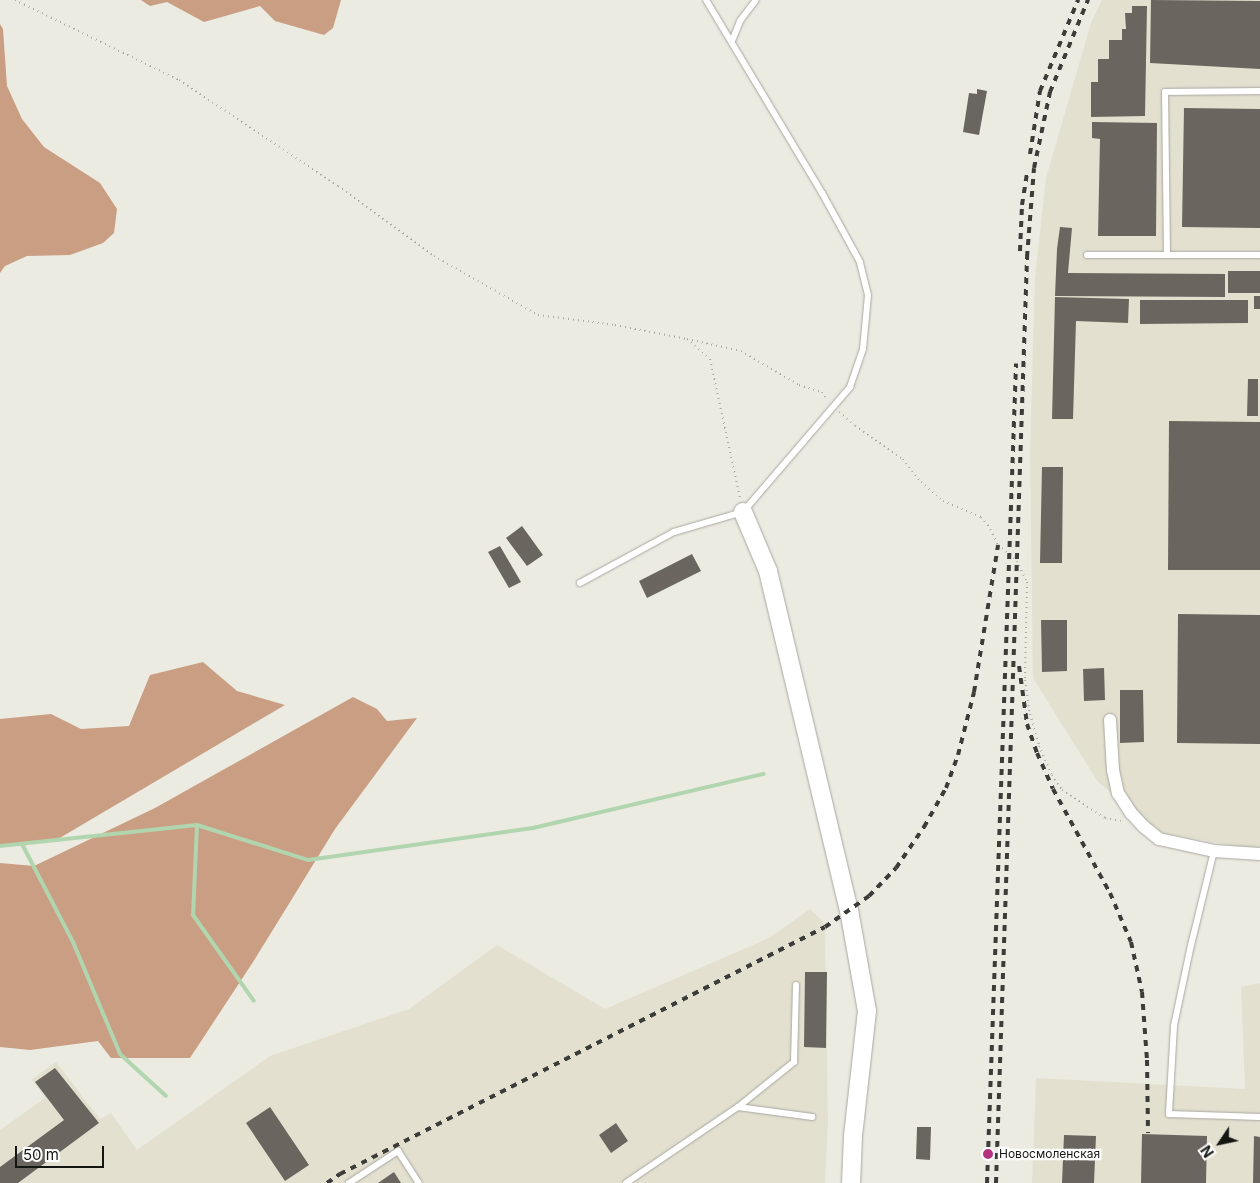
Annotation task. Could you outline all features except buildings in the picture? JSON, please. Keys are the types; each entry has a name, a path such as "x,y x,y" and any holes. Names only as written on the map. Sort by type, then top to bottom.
{"street":[{"path":"743,512 768,570 849,910 867,1011 853,1136 851,1183"},
{"path":"1110,720 1113,770 1118,793 1131,813 1143,826 1159,839 1214,851 1260,854"}],"lane":[{"path":"580,583 674,532 743,512 850,387 863,349 868,295 860,262 822,193 706,0"},
{"path":"732,42 740,21 756,0"},
{"path":"1167,255 1165,92 1260,91"},
{"path":"1087,255 1260,255"},
{"path":"1214,851 1174,1026 1169,1114 1260,1117"},
{"path":"626,1183 738,1107 794,1062 796,985"},
{"path":"738,1107 812,1117"},
{"path":"349,1183 398,1151 419,1183"}],"path":[{"path":"15,0 178,80 338,186 434,256 538,315 615,325 741,351 799,385 822,392 833,406 854,426 903,459 921,482 943,501 981,517 988,525 998,545 1017,561 1027,582 1026,680 1030,714 1039,746 1052,775 1062,790 1105,818 1143,826"},
{"path":"687,339 710,359 743,512"}],"shaded area":[{"path":"141,0 341,0 333,28 324,35 275,21 260,6 204,22 167,2 150,6"},
{"path":"1102,0 1260,0 1260,850 1161,833 1098,782 1033,678 1030,452 1035,278 1046,178 1091,23"},
{"path":"0,24 3,29 7,86 22,119 44,147 100,183 117,209 114,233 103,243 70,255 27,256 5,266 0,273"},
{"path":"203,662 237,691 285,705 58,839 0,847 0,719 51,714 81,729 129,726 150,675"},
{"path":"353,697 377,709 387,721 417,718 335,829 253,962 190,1058 111,1058 98,1041 30,1050 0,1047 0,863 34,866 155,808"},
{"path":"810,909 823,921 825,927 828,1123 825,1183 0,1183 0,1130 45,1098 32,1079 56,1062 100,1119 111,1113 137,1150 270,1056 409,1009 497,945 605,1009 769,938"},
{"path":"1260,983 1260,1183 1032,1183 1036,1078 1245,1089 1241,987"}],"waterway":[{"path":"0,846 197,825 308,860 533,828 764,774"},
{"path":"197,825 193,915 254,1001"},
{"path":"22,844 73,942 120,1054 166,1096"}],"railway":[{"path":"1030,154 1040,91 1078,0"},
{"path":"996,1183 1027,257 1034,168 1050,92 1088,0"},
{"path":"1020,251 1022,205 1027,172"},
{"path":"987,1183 1016,364"},
{"path":"327,1183 340,1174 825,927 869,896 896,868 924,827 946,788 958,755 974,692 998,545"},
{"path":"1019,666 1027,724 1037,753 1053,789 1110,893 1131,942 1142,992 1147,1060 1148,1133"}],"place":[{"name":"Новосмоленская","path":"988,1154"}]}
